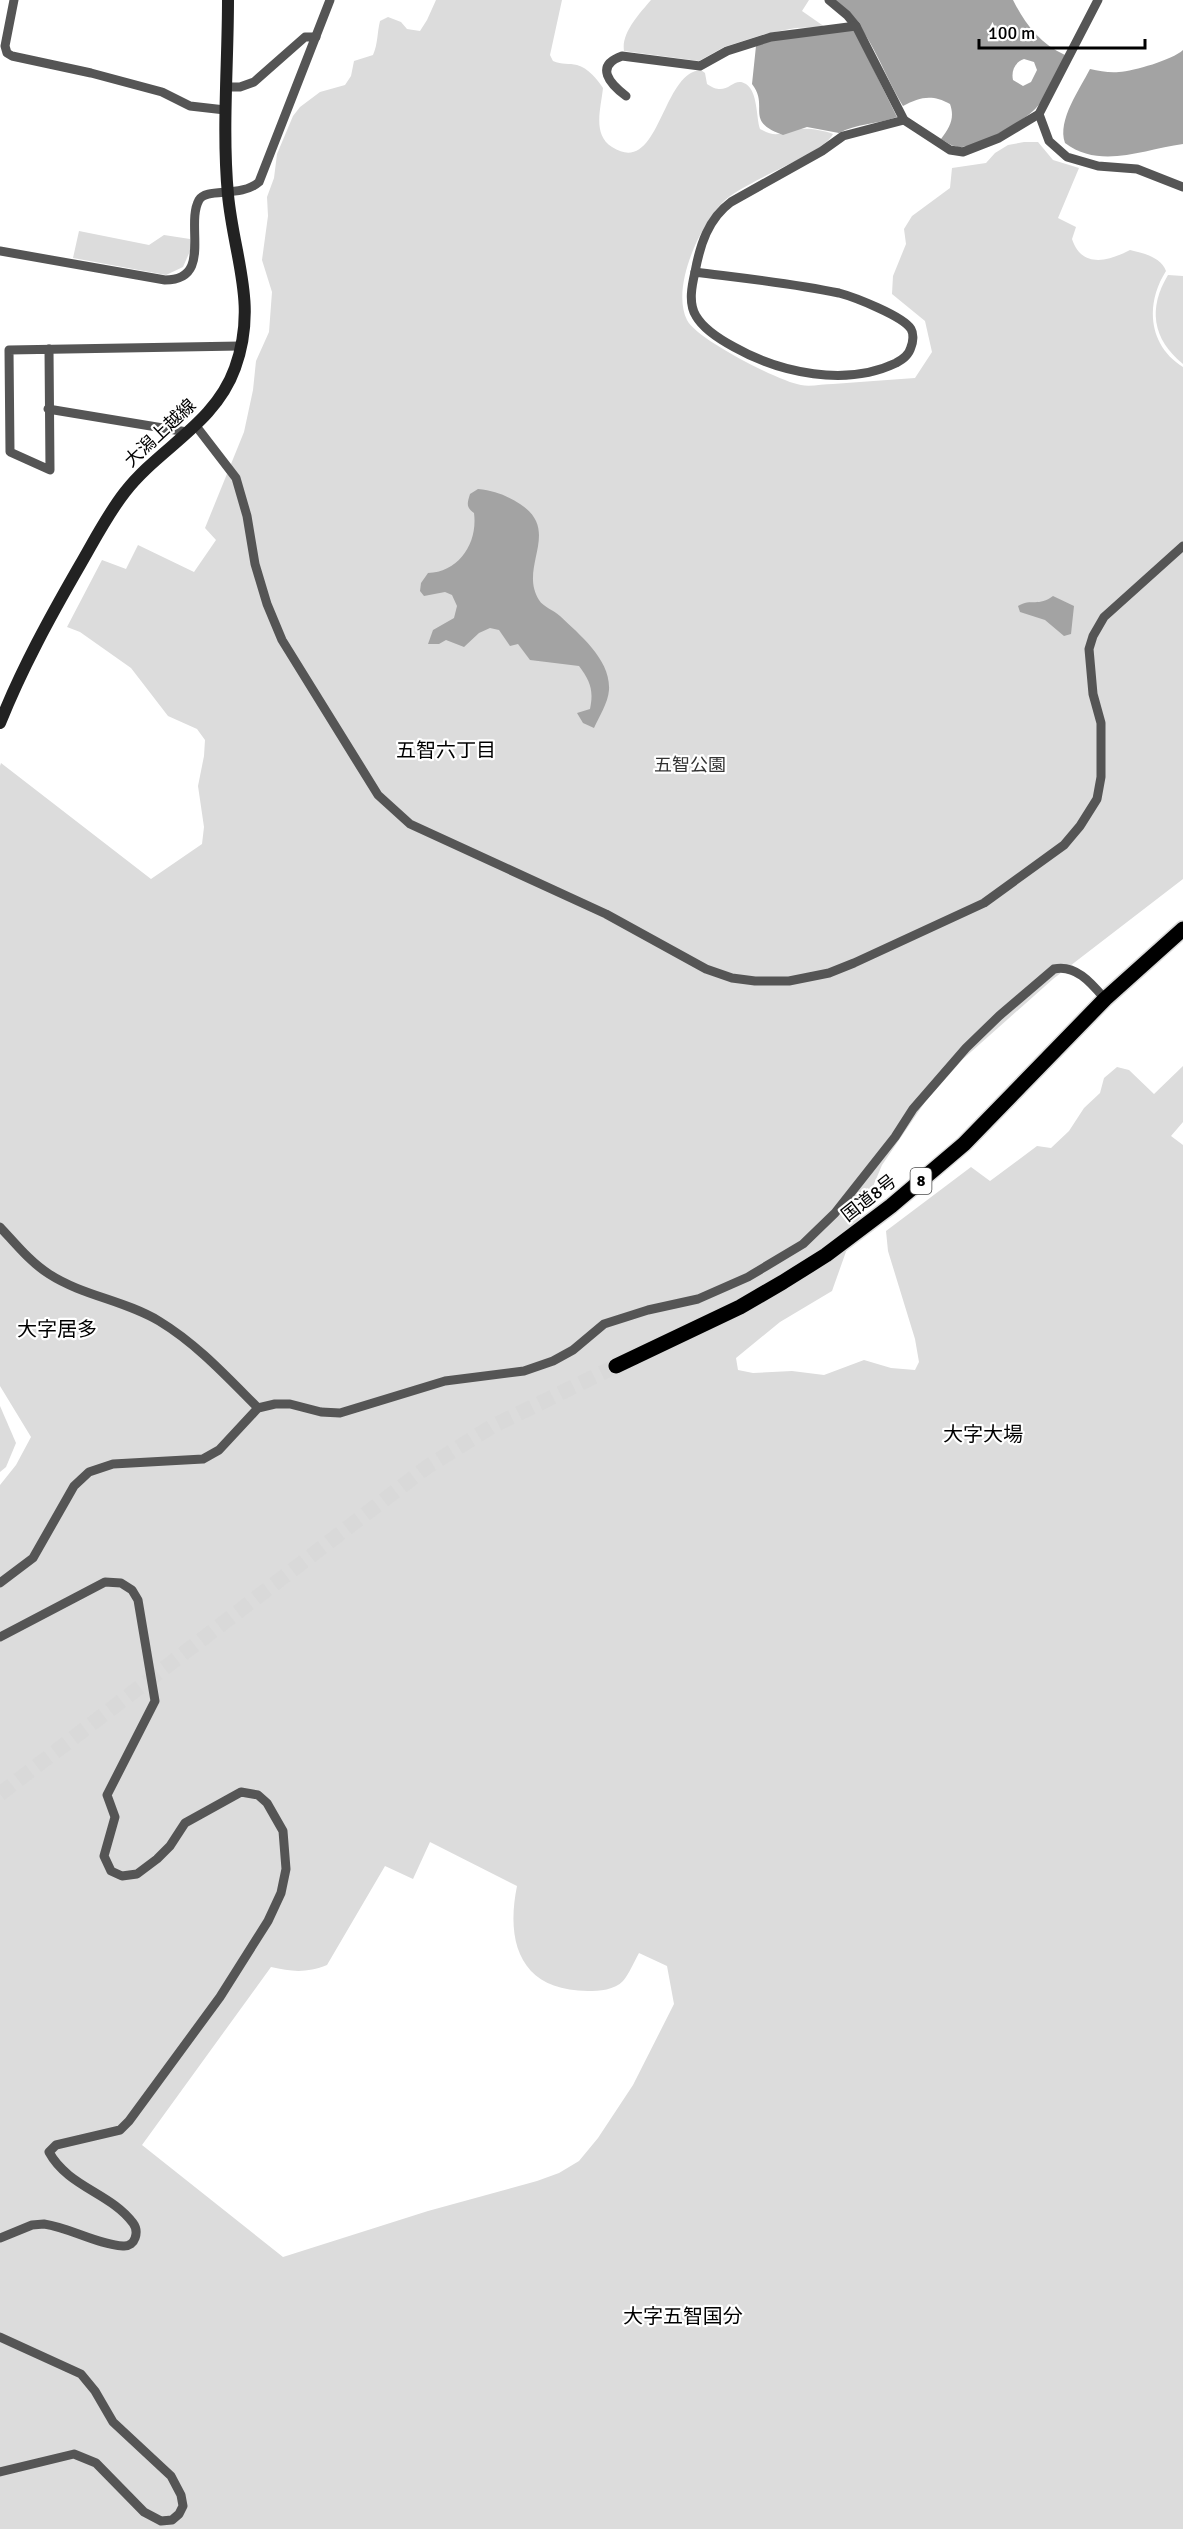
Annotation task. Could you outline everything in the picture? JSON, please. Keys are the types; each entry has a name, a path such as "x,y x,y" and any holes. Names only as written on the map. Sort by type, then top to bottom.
{"highway":[{"name":"国道8号","path":"616,1366 740,1307 826,1255 891,1206 964,1144 1105,999 1183,929"}],"main road":[{"name":"大潟上越線","path":"0,723 16,682 39,636 112,510 139,475 191,429 218,401 235,368 247,309 228,194 225,110 228,0"}],"street":[{"path":"14,0 5,46 12,56 91,73 162,92 190,106 225,110"},
{"path":"0,251 175,280 190,268 194,259 196,250 194,215 200,197 206,193 228,194 253,188 259,182 330,0"},
{"path":"829,0 856,26 904,120 950,150 963,152 999,138 1039,114 1098,0"},
{"path":"626,96 612,86 606,76 607,68 614,58 622,56 700,66 727,51 771,37 856,26"},
{"path":"226,87 248,86 305,37 316,37"},
{"path":"1039,114 1049,141 1067,157 1098,166 1137,170 1183,187"},
{"path":"695,272 841,294 899,319 910,328 913,334 912,346 906,357 880,369 839,375 789,370 768,364 717,337 695,315 691,288 700,246 723,208 774,176 822,152 843,136 904,120"},
{"path":"49,349 50,470 10,452 9,350 49,349 240,346"},
{"path":"48,409 191,429 236,478 247,516 255,564 267,604 282,640 378,795 410,824 606,914 706,969 732,978 755,981 789,981 829,973 854,963 984,903 1064,844 1080,826 1097,799 1101,777 1101,723 1093,694 1089,649 1093,636 1104,617 1183,546"},
{"path":"0,1583 33,1558 74,1486 89,1472 113,1464 203,1459 219,1450 258,1408 283,1404 321,1412 340,1413 445,1381 525,1371 553,1361 573,1350 604,1324 648,1310 698,1299 729,1287 803,1244 827,1221 896,1137 914,1109 966,1048 1054,969 1063,967 1079,974 1105,999"},
{"path":"0,1227 27,1256 49,1274 95,1296 133,1307 196,1346 258,1408"},
{"path":"0,1637 105,1582 121,1583 132,1590 138,1600 144,1627 155,1701 107,1795 115,1817 104,1856 107,1865 111,1871 122,1876 137,1874 170,1846 185,1823 241,1792 258,1795 283,1831 286,1869 281,1893 268,1921 220,1997 129,2121 120,2130 56,2145 49,2152 56,2164 78,2184 119,2210 132,2222 136,2230 136,2238 131,2245 127,2247 113,2245 47,2225 32,2225 0,2238"},
{"path":"0,2337 81,2374 95,2391 113,2422 171,2476 181,2495 183,2506 172,2520 161,2521 144,2512 96,2463 74,2454 0,2472"}],"green space":[{"name":"五智公園","path":"436,0 562,0 550,55 553,61 581,66 598,81 603,88 599,120 602,135 612,147 628,153 641,148 651,137 677,87 688,75 701,70 705,73 707,84 714,88 725,88 737,82 746,84 755,99 760,129 766,132 779,134 807,129 833,134 815,150 747,185 722,203 697,242 690,258 682,292 687,320 706,338 740,359 790,382 812,386 915,378 932,352 925,321 892,294 893,276 906,244 904,229 912,216 950,188 952,168 986,163 995,153 1008,145 1038,142 1053,160 1079,168 1058,218 1076,227 1072,239 1082,255 1097,260 1130,250 1156,259 1166,271 1155,297 1154,323 1163,347 1171,358 1183,367 1183,879 1053,979 963,1059 925,1102 882,1165 832,1291 780,1322 736,1358 738,1370 753,1373 792,1371 824,1375 864,1360 891,1368 915,1370 919,1362 915,1339 888,1251 886,1231 971,1167 990,1181 1037,1146 1051,1148 1069,1131 1084,1108 1100,1093 1104,1078 1117,1067 1129,1070 1154,1094 1183,1066 1183,1122 1171,1136 1183,1145 1183,2529 0,2529 0,1485 16,1465 31,1437 0,1386 0,766 1,763 151,879 202,844 204,827 198,786 205,740 197,729 168,716 131,668 80,632 67,627 102,560 126,569 138,545 194,572 216,540 205,528 244,432 253,390 256,361 269,332 272,292 262,260 268,216 267,197 274,178 277,154 293,116 300,107 320,92 345,85 351,76 354,61 373,55 380,21 388,17 401,22 407,29 420,31","holes":["430,1842 517,1886 514,1907 517,1945 523,1961 533,1973 547,1983 566,1989 588,1991 611,1988 623,1981 639,1953 667,1966 674,2004 633,2085 598,2138 579,2161 559,2173 537,2181 428,2211 283,2257 142,2145 271,1967 299,1971 327,1965 385,1866 413,1879"]},
{"path":"651,0 809,0 802,11 825,27 795,28 765,34 724,47 699,61 624,51 628,30"},
{"path":"79,231 149,245 164,235 190,239 190,251 183,267 166,275 73,258"},
{"path":"1168,275 1183,276 1183,364 1165,344 1156,322 1158,299"},
{"path":"0,1406 16,1443 6,1467 0,1472"}],"shaded area":[{"path":"835,0 1013,0 1034,32 1048,45 1065,55 1047,92 1033,111 1009,128 989,138 956,147 941,139 951,122 950,104 926,98 903,106 866,36 847,11","holes":["1024,59 1034,62 1037,70 1031,82 1023,86 1013,80 1013,70 1018,62"]},
{"path":"854,30 897,117 839,133 807,127 783,135 764,124 760,119 757,92 752,84 756,46 773,40"},
{"path":"1183,50 1183,144 1123,156 1108,156 1079,151 1065,143 1063,134 1067,115 1090,69 1104,72 1134,70 1162,61"},
{"path":"478,489 500,494 520,504 532,515 538,526 539,538 533,575 534,588 539,600 576,631 593,649 605,668 609,690 607,700 594,728 583,723 577,713 590,709 592,696 588,681 579,666 530,660 518,644 510,646 499,630 490,628 479,633 464,647 446,640 439,644 428,644 433,630 454,618 457,606 452,595 445,592 424,596 420,591 421,583 428,573 449,567 464,554 473,535 474,524 474,513 468,507 468,500 470,494"},
{"path":"1053,596 1074,606 1071,634 1064,636 1045,620 1020,612 1018,606 1043,601"}],"tunnel":[{"path":"0,1794 427,1467 491,1427 616,1366"}],"district":[{"name":"五智六丁目","path":"446,750"},
{"name":"大字居多","path":"57,1329"},
{"name":"大字大場","path":"983,1434"},
{"name":"大字五智国分","path":"683,2316"}]}
